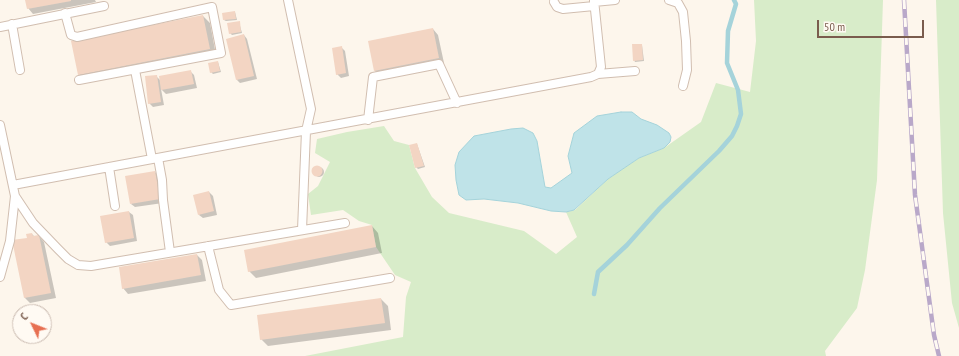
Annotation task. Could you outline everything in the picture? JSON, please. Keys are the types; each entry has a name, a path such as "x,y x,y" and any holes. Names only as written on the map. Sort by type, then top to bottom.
{"lane":[{"path":"288,0 311,109 306,131 302,230"},
{"path":"554,2 557,7 562,8 615,0"},
{"path":"669,0 678,3 682,12 687,70 683,86"},
{"path":"594,3 600,67 598,74"},
{"path":"0,27 104,6"},
{"path":"65,13 71,34 77,37 212,7 221,53 80,80"},
{"path":"12,24 20,70"},
{"path":"368,120 373,77 439,64 457,103"},
{"path":"135,70 155,159 162,180 163,200 170,252"},
{"path":"13,185 577,81 598,74 635,71"},
{"path":"0,125 4,165 13,185 15,196 10,241 0,277"},
{"path":"108,168 115,206"},
{"path":"15,196 34,223 68,259 78,265 91,266 345,223"},
{"path":"208,246 219,290 231,305 390,278"}],"green space":[{"path":"754,0 883,0 877,180 865,270 857,308 825,351 826,356 305,356 403,337 406,297 411,282 395,275 376,247 372,225 359,221 343,210 311,215 308,194 318,186 330,162 315,153 317,139 384,126 394,141 409,145 415,168 432,197 449,213 524,231 556,254 577,237 566,212 575,210 608,179 639,158 664,148 701,122 716,83 750,92 756,41"},
{"path":"936,0 959,0 959,328 952,303 943,213"}],"water":[{"path":"621,112 632,112 641,119 657,125 669,133 671,137 670,142 664,148 639,158 608,179 574,210 566,212 551,211 518,203 484,199 466,200 459,195 455,165 459,152 474,136 523,128 533,133 537,141 545,187 551,188 572,173 568,156 574,133 597,116"}],"building":[{"path":"25,0 71,0 71,1 27,9"},
{"path":"235,11 236,19 223,20 222,13"},
{"path":"203,15 210,49 78,75 71,41"},
{"path":"240,21 241,32 229,34 227,23"},
{"path":"433,28 439,58 374,71 368,41"},
{"path":"244,34 254,76 236,80 226,39"},
{"path":"632,44 642,44 643,60 633,61"},
{"path":"342,46 346,73 336,75 332,48"},
{"path":"218,61 220,71 210,73 208,63"},
{"path":"191,70 194,84 161,90 159,76"},
{"path":"157,75 161,102 148,104 145,76"},
{"path":"417,143 424,166 415,168 409,145"},
{"path":"315,166 319,166 321,167 321,175 315,176 312,173 312,169"},
{"path":"155,171 160,199 130,204 125,176"},
{"path":"209,191 214,211 198,215 193,195"},
{"path":"129,211 134,238 105,243 100,216"},
{"path":"372,225 376,247 248,272 244,250"},
{"path":"32,233 33,236 39,235 51,293 24,298 12,240 27,238 26,234"},
{"path":"197,254 201,275 122,289 119,267"},
{"path":"381,298 385,323 260,340 257,315"}],"waterway":[{"path":"594,294 598,272 627,245 660,208 719,151 732,136 737,126 741,114 738,90 727,63 728,31 736,4 734,0"}],"railway":[{"path":"904,0 915,195 934,335 939,356"}]}
